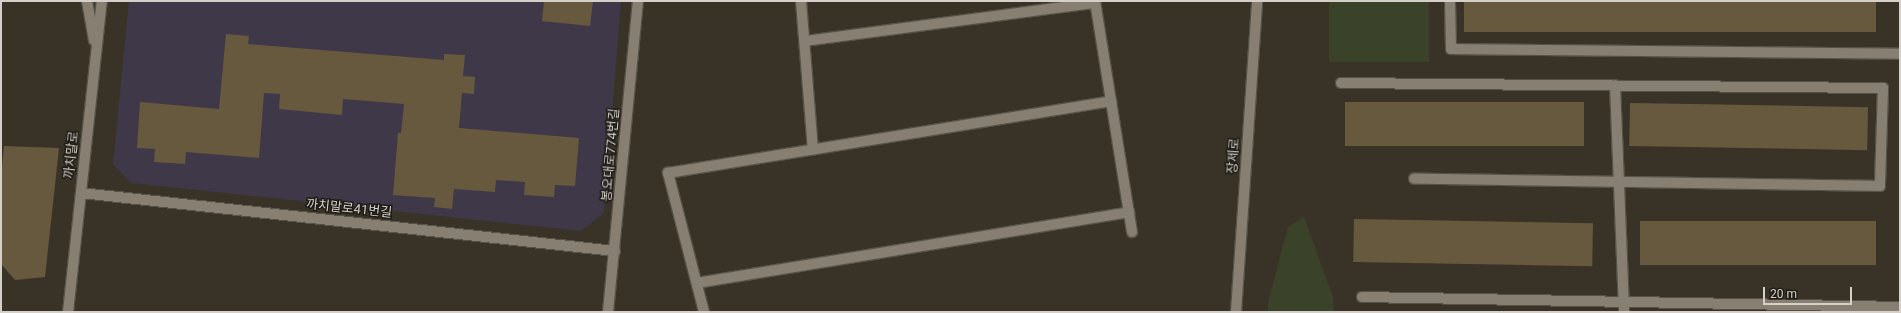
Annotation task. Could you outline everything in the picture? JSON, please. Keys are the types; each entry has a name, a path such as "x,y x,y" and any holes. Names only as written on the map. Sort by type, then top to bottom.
{"street":[{"path":"87,1 96,52"},
{"name":"까치말로","path":"68,312 102,1"},
{"name":"봉오대로774번길","path":"608,312 638,1"},
{"path":"801,1 813,150"},
{"name":"장제로","path":"1236,312 1257,1"},
{"path":"1450,1 1451,49 1900,54"},
{"path":"805,41 1095,2 1132,232"},
{"path":"1341,83 1883,88 1880,186 1414,179"},
{"path":"1615,85 1624,307"},
{"path":"704,312 668,173 1111,102"},
{"name":"까치말로41번길","path":"81,193 615,251"},
{"path":"697,283 1129,212"},
{"path":"1362,298 1624,307 1900,307"}],"shaded area":[{"path":"129,1 621,1 604,213 581,231 131,183 113,164"}],"green space":[{"path":"1329,1 1429,1 1429,62 1329,62"},
{"path":"1304,217 1333,297 1334,312 1268,312 1268,303 1288,227"}],"building":[{"path":"544,1 593,1 590,26 542,21"},
{"path":"1464,1 1876,1 1876,32 1464,32"},
{"path":"226,34 249,36 248,44 444,60 444,54 465,55 463,76 475,77 474,94 462,93 459,128 579,138 575,186 555,185 554,197 524,195 525,182 496,180 495,192 454,189 452,209 434,207 435,198 393,195 398,133 401,133 404,104 343,99 342,115 279,109 280,94 264,93 259,158 186,152 185,164 154,162 155,149 137,148 140,102 219,109"},
{"path":"1345,102 1584,102 1584,146 1345,146"},
{"path":"1630,103 1868,107 1867,150 1629,146"},
{"path":"4,146 59,148 45,277 15,280 1,264 1,176"},
{"path":"1354,219 1593,223 1592,266 1353,262"},
{"path":"1640,221 1876,221 1876,265 1640,265"}]}
